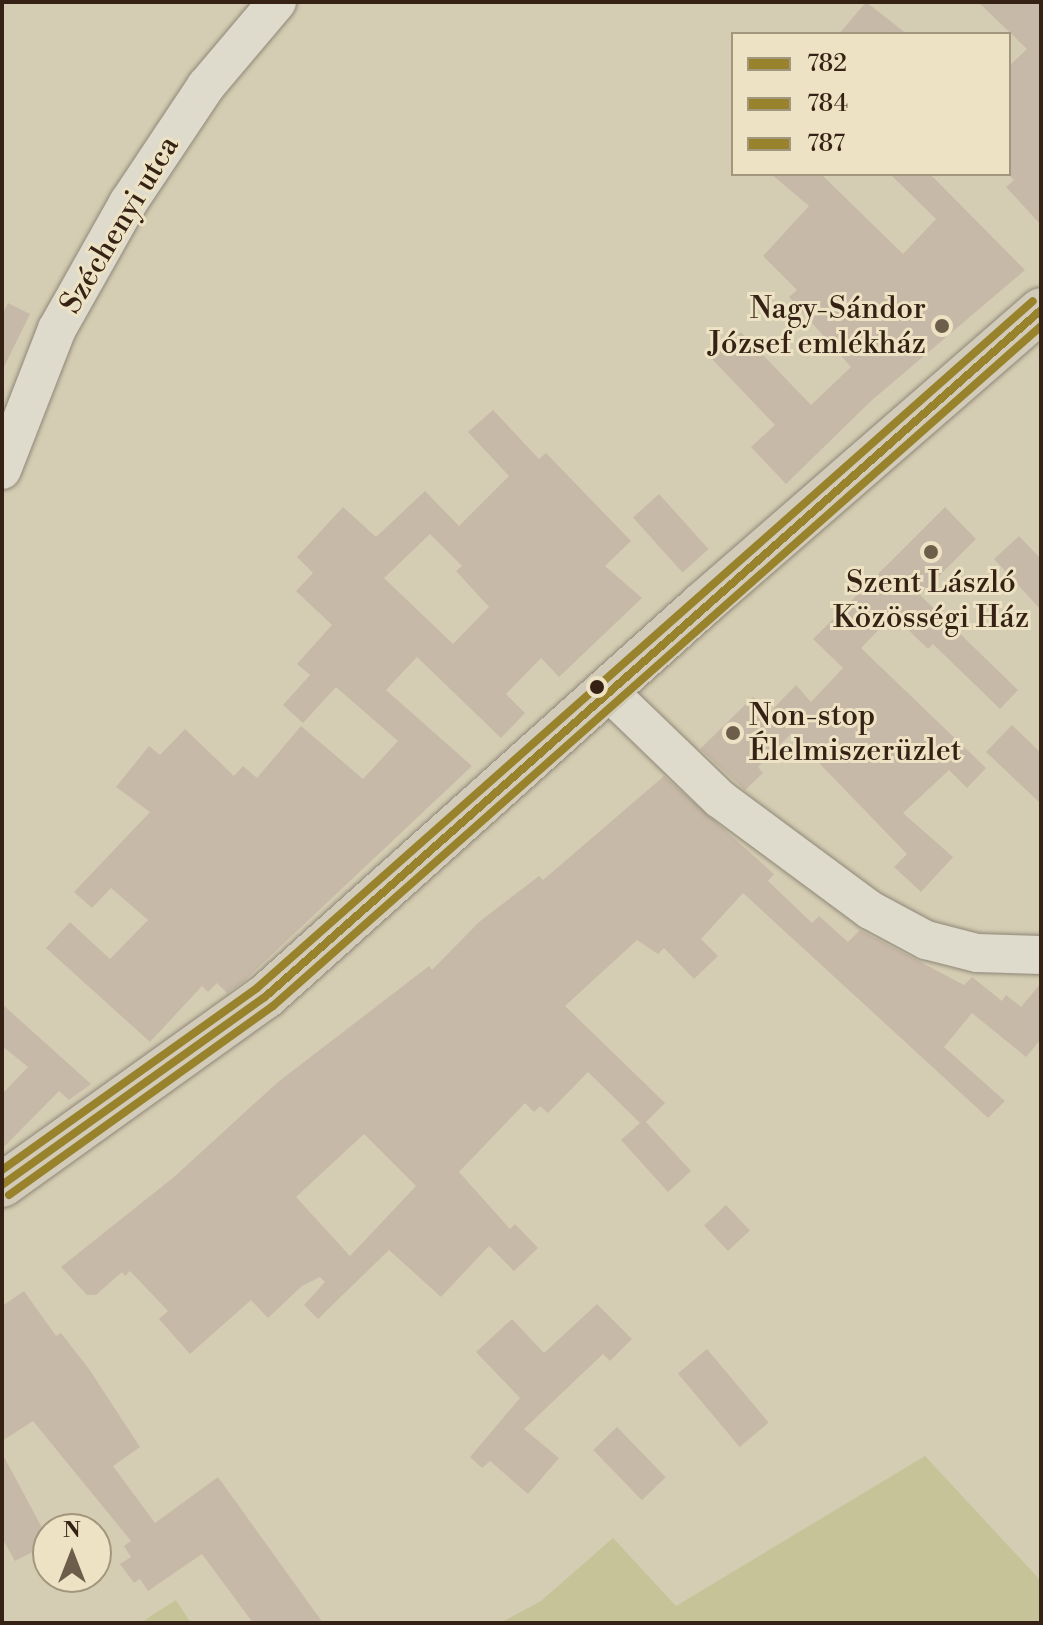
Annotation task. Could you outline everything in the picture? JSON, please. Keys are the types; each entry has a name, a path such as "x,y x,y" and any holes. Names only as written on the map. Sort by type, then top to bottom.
{"main road":[{"path":"2,1185 265,997 607,690 1041,310"}],"street":[{"name":"Széchenyi utca","path":"2,470 57,329 128,203 206,86 277,2"},
{"path":"607,690 720,799 870,910 926,940 977,953 1041,955"}],"shaded area":[{"path":"925,1456 1041,1581 1041,1623 500,1623 541,1601 613,1538 676,1606"},
{"path":"176,1600 191,1623 140,1623"}],"building":[{"path":"866,2 904,32 841,32"},
{"path":"978,2 1041,2 1041,225 1006,187 1014,180 1010,176 1011,64 1027,49"},
{"path":"773,176 823,176 903,254 936,219 892,176 932,176 1025,270 871,401 786,484 751,447 775,425 712,359 741,332 811,405 851,367 789,297 797,290 763,256 809,206"},
{"path":"8,303 30,314 2,371 2,315"},
{"path":"493,410 539,459 546,453 631,541 605,566 642,598 559,677 541,658 506,694 525,713 501,738 417,657 386,690 472,766 244,981 227,993 217,983 208,992 202,986 150,1042 46,948 70,922 110,959 148,920 111,888 92,908 74,892 150,812 116,787 149,746 160,755 185,729 234,776 243,766 257,778 301,726 363,779 398,741 336,687 303,723 283,705 310,675 297,664 332,625 296,591 313,573 297,557 343,507 376,537 425,491 459,526 509,476 468,432","holes":["430,534 462,566 456,571 489,607 453,644 384,578"]},
{"path":"659,494 709,549 683,572 633,517"},
{"path":"945,507 976,539 920,595 1018,690 1000,709 933,644 928,649 893,615 861,648 986,768 967,788 949,770 903,813 953,857 921,892 894,867 907,854 791,734 758,767 763,773 745,790 700,749 753,697 770,712 796,685 811,702 843,668 813,639"},
{"path":"1019,536 1041,559 1041,610 994,559"},
{"path":"1012,725 1041,753 1041,804 986,752"},
{"path":"664,776 774,874 768,881 812,923 819,916 848,942 860,930 964,985 972,977 1002,1001 1006,995 1021,1007 1041,983 1041,1039 1026,1057 972,1013 944,1047 1005,1101 988,1118 743,893 701,939 718,956 694,979 664,948 658,954 637,940 565,1006 665,1103 646,1122 691,1171 668,1192 621,1140 640,1123 588,1072 548,1113 540,1106 534,1112 525,1103 459,1172 510,1229 515,1224 538,1248 514,1271 489,1246 441,1297 389,1250 318,1319 304,1305 325,1282 320,1277 302,1286 268,1318 251,1300 190,1354 159,1319 168,1311 130,1271 125,1276 122,1272 96,1295 87,1295 61,1267 174,1177 278,1082 429,966 432,970 479,922 539,876 543,880","holes":["364,1134 416,1186 350,1256 296,1197"]},
{"path":"2,1004 91,1084 69,1100 59,1091 2,1149 2,1094 28,1067 2,1046"},
{"path":"726,1205 750,1231 728,1251 704,1225"},
{"path":"24,1291 56,1336 61,1333 89,1369 140,1447 113,1466 155,1523 218,1477 323,1623 253,1623 202,1554 148,1591 140,1579 134,1583 120,1564 131,1557 124,1546 131,1541 112,1518 112,1513 108,1513 33,1421 2,1441 2,1306"},
{"path":"597,1304 632,1339 610,1361 603,1354 524,1429 559,1458 528,1494 490,1461 482,1468 470,1457 520,1398 476,1352 512,1319 544,1353"},
{"path":"707,1349 769,1423 740,1447 678,1373"},
{"path":"617,1427 666,1477 642,1500 593,1450"},
{"path":"2,1453 34,1513 32,1552 15,1561 2,1538"}],"transit line":[{"name":"787","path":"2,1170 257,988 1033,301"},
{"name":"782","path":"2,1185 265,997 1041,310"},
{"name":"784","path":"9,1195 273,1006 1041,326"}],"place":[{"name":"Nagy-Sándor József emlékház","path":"942,326"},
{"name":"Szent László Közösségi Ház","path":"931,552"},
{"name":"Non-stop Élelmiszerüzlet","path":"733,733"}]}
